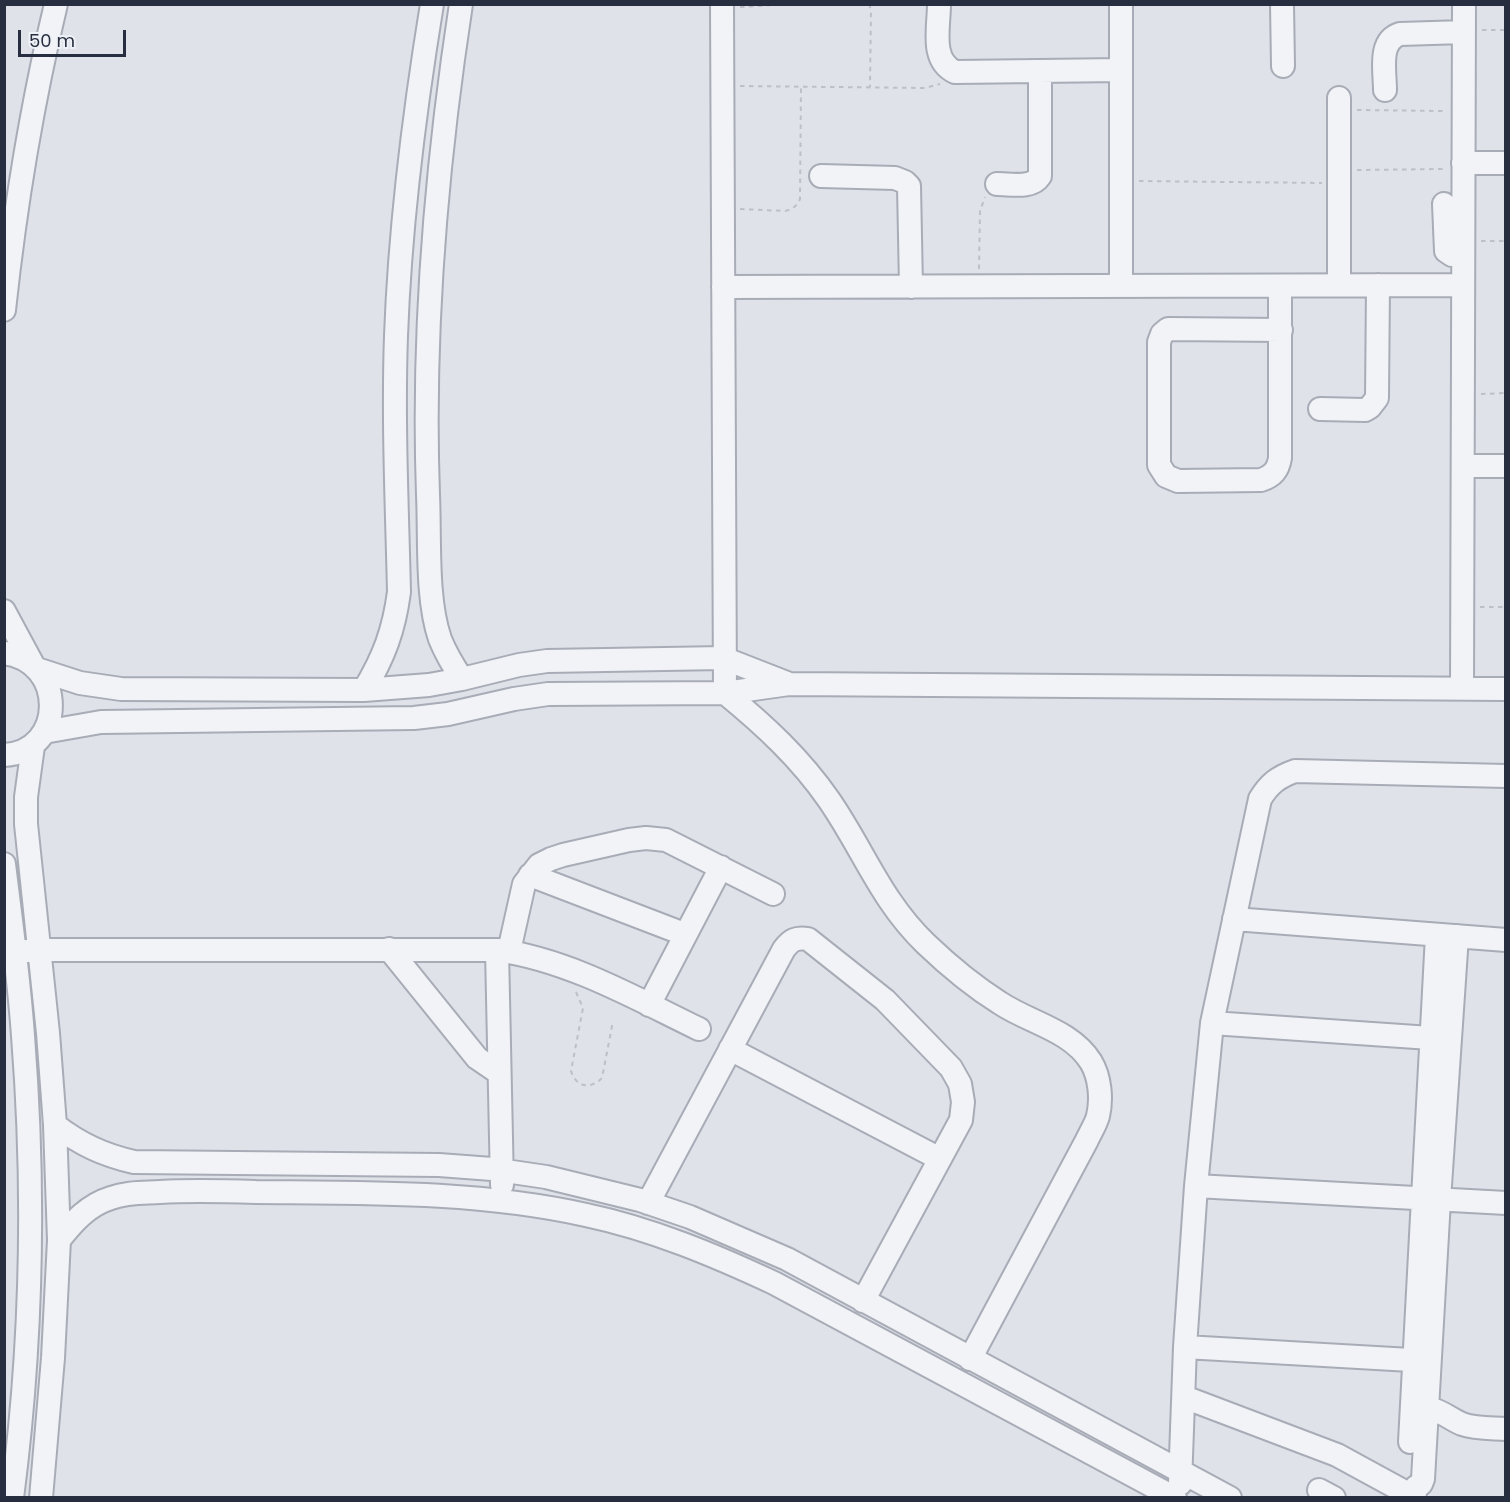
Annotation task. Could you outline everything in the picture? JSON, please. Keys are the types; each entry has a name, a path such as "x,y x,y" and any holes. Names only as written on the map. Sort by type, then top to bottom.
{"street":[{"path":"4,310 11,243 56,4"},
{"path":"363,690 377,668 388,643 399,591 396,336 404,209 419,82 432,4"},
{"path":"461,4 448,86 432,247 427,339 427,463 434,616 449,660 462,680"},
{"path":"939,4 938,54 942,62 955,72 1121,70"},
{"path":"1121,4 1121,286"},
{"path":"1282,4 1283,66"},
{"path":"1462,688 1464,4"},
{"path":"722,6 723,658 725,693 764,725 800,761 830,802 883,892 917,935 957,973 1002,1004 1074,1042 1091,1063 1100,1089 1098,1116 970,1359"},
{"path":"1385,90 1385,50 1390,39 1400,34 1464,31"},
{"path":"997,184 1031,184 1035,183 1040,176 1040,71"},
{"path":"419,82 448,86"},
{"path":"1338,285 1339,104"},
{"path":"1463,166 1506,163"},
{"path":"820,176 895,178 909,186 911,287"},
{"path":"1444,204 1446,250 1452,255 1463,248"},
{"path":"1320,409 1365,410 1370,408 1377,399 1378,285"},
{"path":"723,287 1463,285"},
{"path":"1280,286 1281,330 1280,458 1275,472 1261,480 1178,481 1166,476 1159,465 1159,342 1162,334 1168,329 1281,330"},
{"path":"1463,465 1506,466"},
{"path":"4,611 50,690 52,700 52,711 38,739 26,797 26,824 56,1125 59,1240 53,1358 41,1497"},
{"path":"4,653 22,657 36,667 80,683 121,689 397,689 462,680 519,664 546,661 723,658 789,684"},
{"path":"4,755 21,752 38,739 101,722 414,718 448,714 549,693 725,693 789,684 1506,689"},
{"path":"59,1240 73,1222 90,1208 111,1198 133,1193 192,1190 437,1195 553,1208 633,1227 709,1254 774,1283 1177,1497 1181,1471 1185,1347 1196,1186 1212,1023 1260,799 1268,786 1280,776 1294,771 1506,776"},
{"path":"502,1201 499,1073 503,950 524,884 530,875 539,866 563,855 646,838 666,840 773,894"},
{"path":"4,864 10,953 23,1037 30,1206 29,1290 24,1374 12,1497"},
{"path":"649,1005 684,934 721,867"},
{"path":"530,875 684,934"},
{"path":"1234,920 1506,940"},
{"path":"1415,1494 1408,1478 1422,1360 1447,936"},
{"path":"633,1227 644,1201 784,949 798,938 808,939 885,1000 951,1068 960,1084 963,1102 961,1120 863,1301"},
{"path":"389,949 477,1058 499,1073"},
{"path":"10,953 39,950 503,950 581,973 699,1029"},
{"path":"1212,1023 1441,1039"},
{"path":"730,1049 940,1159"},
{"path":"56,1125 92,1149 134,1162 439,1165 556,1179 644,1201 710,1225 787,1259 1230,1497"},
{"path":"189,1162 185,1167 185,1180 192,1190"},
{"path":"437,1195 439,1165"},
{"path":"1196,1186 1506,1203"},
{"path":"774,1283 787,1259"},
{"path":"1185,1347 1422,1360"},
{"path":"1415,1494 1423,1479 1427,1408 1422,1360"},
{"path":"1019,1414 1032,1392"},
{"path":"1184,1397 1337,1455 1415,1494"},
{"path":"1427,1408 1437,1409 1462,1424 1476,1428 1506,1429"}],"path":[{"path":"722,6 790,4"},
{"path":"869,4 871,9 870,87"},
{"path":"1464,31 1506,30"},
{"path":"722,86 936,86 946,81 955,72"},
{"path":"723,209 785,211 795,208 798,204 800,199 801,87"},
{"path":"1339,104 1463,111"},
{"path":"1121,181 1339,177 1463,166"},
{"path":"979,286 980,211 988,191 997,184"},
{"path":"1463,248 1506,241"},
{"path":"1463,394 1506,393"},
{"path":"1462,608 1506,606"},
{"path":"565,968 583,1008 571,1071 573,1079 580,1084 588,1086 596,1084 602,1078 613,1021"}]}
